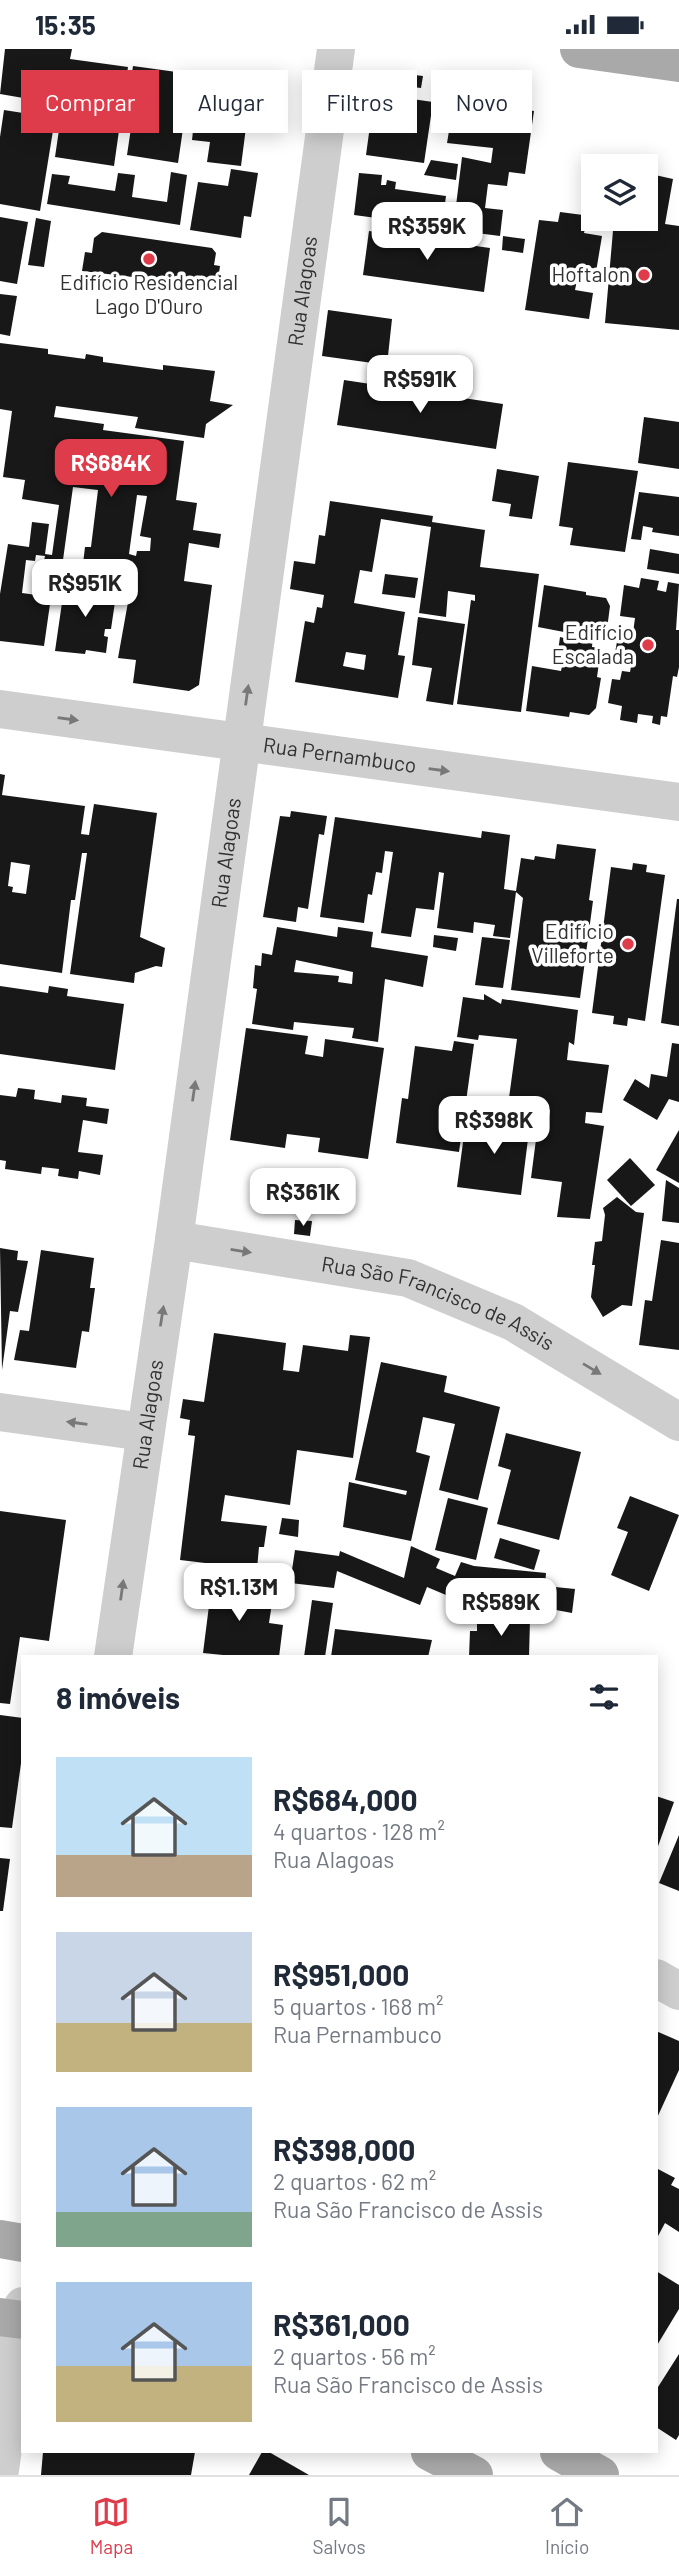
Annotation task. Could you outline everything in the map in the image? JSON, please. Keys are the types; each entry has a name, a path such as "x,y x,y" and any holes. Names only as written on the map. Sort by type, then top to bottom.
{"main road":[{"path":"579,49 679,63"},
{"path":"0,2239 21,2243"},
{"path":"432,2453 474,2475"},
{"path":"561,2453 600,2475"}],"street":[{"name":"Rua Alagoas","path":"113,1655 174,1240 336,49"},
{"name":"Rua Pernambuco","path":"0,709 679,802"},
{"name":"Rua São Francisco de Assis","path":"174,1240 408,1278 513,1322 679,1422"},
{"path":"0,1412 144,1432"},
{"path":"658,1979 679,1991"},
{"path":"0,2470 17,2316"}],"building":[{"path":"5,49 72,49 70,59 128,67 128,70 21,70 21,98 0,94"},
{"path":"133,66 173,72 173,133 182,133 178,163 127,155 130,133 159,133 159,70 132,70"},
{"path":"417,75 423,76 421,88 417,88"},
{"path":"417,100 431,102 424,163 366,155 369,133 417,133"},
{"path":"4,110 21,113 21,133 53,133 40,211 0,204 0,137"},
{"path":"59,133 119,133 114,166 55,157"},
{"path":"193,133 245,133 241,166 207,162 210,142 192,140"},
{"path":"449,133 531,133 525,174 509,172 507,186 488,184 485,208 503,210 500,236 453,230 462,157 491,163 493,148 447,143"},
{"path":"431,160 458,164 456,180 424,175"},
{"path":"231,169 258,173 251,217 244,216 241,238 190,230 198,182 228,186"},
{"path":"171,172 187,175 180,225 47,204 52,174 70,176 68,184 115,191 118,173 135,175 132,197 167,202"},
{"path":"359,173 382,175 381,185 386,185 387,180 396,182 395,189 446,196 441,234 398,228 399,221 354,215"},
{"name":"Hoftalon","path":"658,176 673,179 665,224 679,226 679,330 605,323 613,231 658,231"},
{"path":"560,212 581,215 581,231 602,236 596,272 579,270 575,290 593,293 589,319 525,310 539,220 558,222"},
{"path":"0,217 28,222 17,284 0,281"},
{"path":"36,218 51,221 44,267 28,265"},
{"path":"369,231 490,248 484,292 363,275"},
{"name":"Edifício Residencial Lago D'Ouro","path":"102,232 212,248 216,253 214,265 220,266 217,287 82,271 85,252 92,253 94,238"},
{"path":"503,236 525,239 523,253 502,250"},
{"path":"0,294 17,296 10,336 0,334"},
{"path":"328,310 392,319 387,365 322,356"},
{"path":"0,343 48,349 48,354 85,359 86,354 103,357 103,362 163,370 163,365 215,371 210,401 233,405 206,424 204,438 135,428 138,417 56,406 54,417 104,424 103,430 184,441 176,500 197,503 193,530 221,534 219,548 189,543 184,581 212,585 199,685 189,691 133,683 136,660 118,658 130,591 111,589 113,576 82,572 85,547 91,547 98,490 73,487 59,589 44,586 48,561 44,561 45,556 36,555 35,561 26,560 22,593 51,597 44,646 0,641 0,594 8,544 29,547 32,522 49,524 45,554 52,555 59,505 22,499 25,480 3,477 12,411 0,409","holes":["137,495 147,496 140,536 151,538 150,551 137,551 136,556 129,554"]},
{"path":"344,380 503,404 496,449 337,425"},
{"path":"644,417 679,422 679,469 638,463"},
{"path":"568,462 638,471 625,552 570,545 573,528 559,526"},
{"path":"497,469 539,476 532,519 509,516 511,504 492,501"},
{"path":"639,492 679,497 679,536 652,532 653,528 643,526 641,540 631,539"},
{"path":"330,501 433,516 432,522 485,530 480,567 539,574 521,712 457,704 471,600 475,601 475,595 448,591 446,617 419,613 431,527 381,519 372,572 360,570 354,603 405,612 398,655 405,656 398,698 295,682 305,621 314,623 317,607 322,608 324,595 290,589 294,561 315,564 319,535 325,536","holes":["346,652 366,655 364,670 343,666"]},
{"path":"650,549 679,554 679,574 647,569"},
{"path":"385,574 418,578 415,598 382,594"},
{"name":"Edifício Escalada","path":"641,578 659,581 657,590 666,592 668,582 679,584 676,630 679,630 679,667 677,677 673,676 667,717 661,716 660,725 652,723 653,716 638,714 637,723 620,720 622,706 608,703 612,679 620,680 622,671 630,672 632,661 614,658 619,631 633,633 635,618 620,616 624,585 639,588"},
{"path":"65,582 111,588 110,601 115,602 111,629 105,629 104,636 108,637 106,653 86,650 85,654 55,651"},
{"path":"544,585 606,598 610,606 606,637 593,635 592,647 601,648 597,677 601,678 596,708 589,715 570,712 569,717 526,711 532,666 561,671 562,666 556,665 560,637 564,638 564,632 538,627"},
{"path":"418,617 465,624 453,705 426,701 432,668 412,665"},
{"path":"0,774 5,775 2,795 85,806 81,834 89,835 94,804 157,813 140,937 165,948 162,967 156,966 135,973 134,983 70,974 87,853 82,853 75,900 71,900 62,973 0,964","holes":["11,862 30,865 26,894 12,892 13,887 8,886"]},
{"path":"291,811 327,816 324,835 319,834 308,909 298,907 296,922 263,917 280,816 290,817"},
{"path":"335,817 481,838 482,831 510,835 504,889 516,891 521,858 534,860 535,856 555,859 557,844 596,849 589,900 593,901 580,998 511,990 523,898 516,892 510,938 493,936 495,925 474,922 473,933 437,928 444,873 439,872 434,910 416,908 411,937 381,933 393,852 385,851 382,873 376,872 372,895 368,894 364,923 320,917"},
{"name":"Edifício Villeforte","path":"633,863 647,865 646,872 665,875 645,1021 628,1018 627,1026 613,1024 614,1016 592,1013 611,867 632,870"},
{"path":"679,899 679,1026 661,1023"},
{"path":"277,927 337,937 338,927 373,932 371,947 428,956 423,987 385,979 378,1042 352,1038 354,1028 294,1022 293,1030 252,1024 257,989 253,988 255,965 261,966 262,953 272,955","holes":["296,960 353,972 352,984 338,982 339,976 294,972"]},
{"path":"434,935 458,938 456,951 433,947"},
{"path":"482,937 510,940 503,988 475,985"},
{"path":"0,986 48,993 49,986 68,989 67,996 124,1004 115,1070 0,1054"},
{"path":"484,994 501,1004 502,999 578,1010 574,1045 569,1042 567,1060 609,1065 602,1113 586,1112 585,1123 604,1126 590,1219 557,1217 562,1182 531,1178 538,1124 506,1120 517,1039 479,1035 478,1040 457,1037 463,997 484,1000","holes":["539,1108 550,1110 549,1117 538,1116"]},
{"path":"246,1028 308,1036 305,1054 323,1057 325,1039 384,1048 368,1159 318,1152 320,1138 287,1134 285,1148 230,1140"},
{"path":"454,1041 474,1044 459,1152 396,1143 402,1098 408,1099 415,1046 452,1051"},
{"path":"672,1043 679,1044 679,1102 669,1099 657,1120 623,1100 635,1079 649,1088 651,1074 667,1077"},
{"path":"18,1088 35,1090 34,1099 61,1103 62,1095 87,1098 86,1106 109,1109 107,1124 83,1120 78,1152 103,1155 100,1175 79,1171 78,1179 58,1176 59,1169 42,1167 41,1174 5,1169 6,1161 0,1160 0,1095 16,1097"},
{"path":"485,1105 506,1108 503,1128 529,1131 521,1195 457,1187 464,1135 481,1137"},
{"path":"679,1130 679,1183 656,1170"},
{"path":"630,1158 655,1185 631,1206 607,1180"},
{"path":"666,1180 679,1188 679,1223 662,1221"},
{"path":"617,1197 636,1212 644,1213 632,1306 622,1305 603,1317 591,1297 595,1265 592,1265 595,1242 602,1241 605,1215 603,1208"},
{"path":"295,1220 312,1221 310,1236 294,1234"},
{"path":"661,1240 679,1243 679,1350 639,1345 645,1300 652,1301"},
{"path":"0,1248 18,1251 17,1260 28,1261 18,1312 10,1311 2,1370"},
{"path":"41,1250 94,1258 90,1288 95,1288 89,1332 82,1331 76,1368 14,1360 20,1330 29,1331"},
{"path":"214,1333 286,1343 283,1370 299,1372 303,1345 348,1351 350,1335 370,1337 353,1458 297,1450 290,1505 225,1495 221,1521 267,1526 264,1547 259,1547 257,1569 180,1560 195,1436 188,1435 190,1420 180,1418 183,1399 204,1402"},
{"path":"381,1362 447,1376 444,1392 500,1407 478,1500 439,1490 455,1424 423,1417 416,1452 430,1456 411,1541 343,1527 349,1482 406,1495 407,1491 355,1480"},
{"path":"506,1433 581,1452 559,1540 497,1524 511,1470 498,1466"},
{"path":"630,1496 679,1515 649,1591 611,1575 628,1532 617,1528"},
{"path":"448,1498 488,1508 476,1560 435,1550"},
{"path":"0,1511 66,1520 49,1641 20,1637 10,1704 0,1703"},
{"path":"282,1518 299,1520 298,1537 279,1534"},
{"path":"500,1538 540,1550 534,1570 494,1558"},
{"path":"411,1546 440,1559 436,1568 455,1576 461,1562 474,1566 546,1573 545,1586 575,1589 572,1613 540,1607 539,1613 507,1610 506,1615 482,1606 484,1595 468,1593 465,1603 427,1587 420,1605 337,1571 334,1588 290,1583 295,1550 339,1556 340,1551 404,1578"},
{"path":"213,1574 239,1577 237,1591 251,1593 250,1600 272,1603 269,1623 283,1625 279,1655 203,1653"},
{"path":"312,1600 333,1603 325,1655 304,1655"},
{"path":"477,1618 530,1619 529,1655 469,1655 470,1631 477,1631"},
{"path":"335,1629 432,1640 428,1655 331,1655"},
{"path":"0,1715 21,1718 21,1763 12,1828 0,1827"},
{"path":"658,1797 674,1802 658,1846"},
{"path":"679,1835 679,1891 659,1883"},
{"path":"0,1858 10,1859 3,1911 0,1911"},
{"path":"658,2032 679,2041 679,2070 658,2116"},
{"path":"658,2169 675,2178 671,2185 679,2189 679,2232 665,2223 658,2236"},
{"path":"658,2272 679,2285 679,2309 658,2344"},
{"path":"679,2354 679,2435 676,2440 658,2428 658,2387"},
{"path":"43,2453 195,2453 191,2475 41,2475"},
{"path":"261,2453 271,2453 309,2475 249,2475"}],"place":[{"name":"Edifício Residencial Lago D'Ouro","path":"149,259"},
{"name":"Hoftalon","path":"644,275"},
{"name":"Edifício Escalada","path":"648,645"},
{"name":"Edifício Villeforte","path":"628,944"}]}
